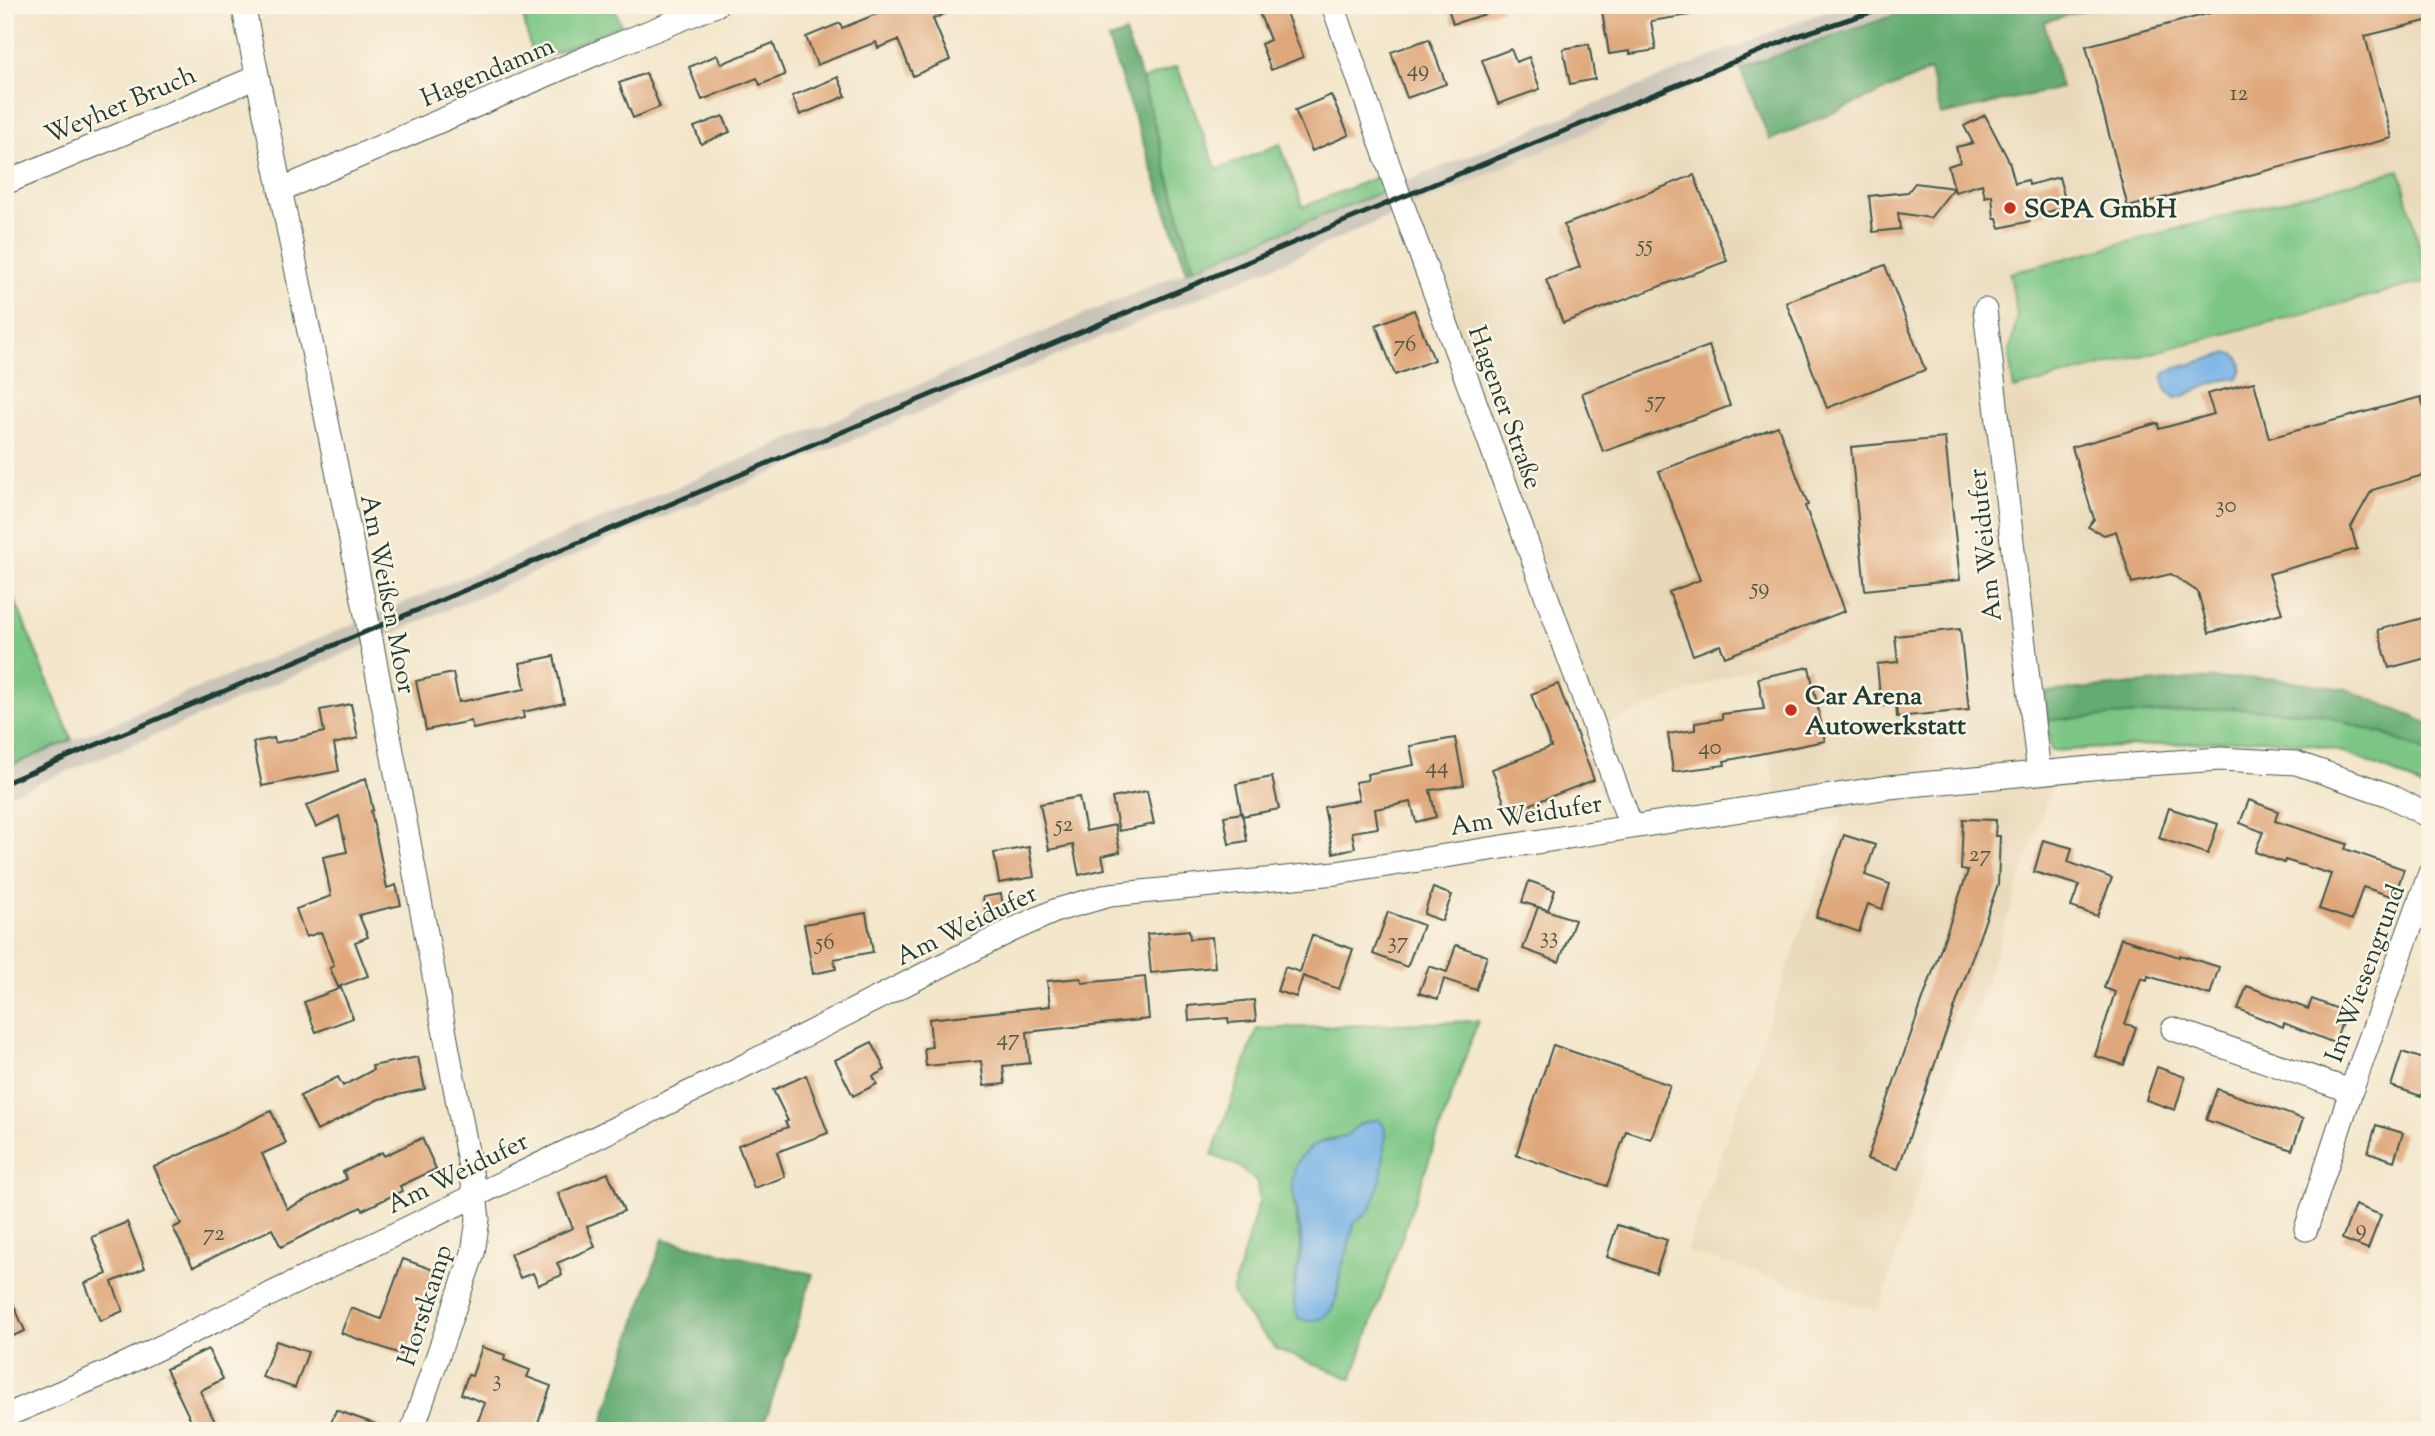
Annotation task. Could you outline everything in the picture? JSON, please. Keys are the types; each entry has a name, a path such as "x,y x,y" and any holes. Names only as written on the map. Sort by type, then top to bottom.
{"street":[{"name":"Am Weißen Moor","path":"243,5 369,629 475,1194"},
{"name":"Hagendamm","path":"280,190 716,5"},
{"name":"Hagener Straße","path":"1333,5 1400,198 1631,826"},
{"name":"Weyher Bruch","path":"5,183 257,76"},
{"name":"Am Weidufer","path":"1985,310 2039,773"},
{"name":"Am Weidufer","path":"5,1416 115,1369 728,1074 1058,910 1110,895 1336,873 1889,787 2220,759 2296,763 2389,795 2430,817"},
{"name":"Im Wiesengrund","path":"2306,1229 2351,1091 2430,873"},
{"name":"Im Wiesengrund","path":"2173,1028 2351,1091"},
{"name":"Horstkamp","path":"412,1431 472,1253 478,1219 475,1194"}],"shaded area":[{"path":"1846,5 1925,5 1777,54 1644,107 1244,279 657,520 5,797 5,768 344,628 1187,271 1794,23"},
{"path":"1925,5 2430,5 2430,724 2346,689 2045,692 2051,751 2049,795 1937,1128 1879,1312 1686,1251 1842,816 1782,824 1752,666 1588,731 1554,663 1456,374 1396,212 1740,68"}],"green space":[{"path":"521,5 613,5 621,25 533,62"},
{"path":"1925,5 2103,5 2044,22 2061,88 1941,115 1930,71 1770,140 1740,68"},
{"path":"1125,33 1142,80 1194,268 1187,271 1108,40"},
{"path":"1177,66 1217,170 1280,144 1303,207 1379,176 1384,191 1194,268 1142,80"},
{"path":"2400,170 2428,281 2014,389 2009,355 2017,316 2010,273"},
{"path":"5,576 72,740 5,768"},
{"path":"2271,678 2346,689 2430,724 2430,753 2383,734 2316,713 2235,708 2048,720 2045,692 2193,679"},
{"path":"2235,708 2316,713 2383,734 2430,753 2430,792 2395,773 2342,752 2310,744 2262,739 2051,751 2048,720"},
{"path":"1478,1021 1352,1379 1276,1349 1247,1316 1232,1293 1259,1201 1257,1182 1238,1166 1212,1155 1257,1029","holes":["1361,1123 1371,1209 1354,1223 1341,1268 1336,1299 1293,1288 1301,1250 1294,1202 1321,1141 1346,1136"]},
{"path":"663,1239 813,1274 762,1431 600,1431"}],"water":[{"path":"2229,353 2240,359 2242,370 2238,378 2218,381 2175,398 2166,389 2164,378 2167,371"},
{"path":"1378,1119 1384,1126 1386,1137 1381,1179 1371,1209 1354,1223 1341,1268 1336,1299 1332,1309 1323,1318 1311,1321 1299,1319 1294,1302 1301,1250 1293,1191 1296,1164 1319,1143 1342,1138 1362,1123"}],"building":[{"path":"899,5 964,5 933,19 950,60 913,76 898,40 878,48 876,42 817,65 806,37 840,23 842,28"},
{"path":"1256,5 1283,5 1303,57 1271,70 1261,44 1270,40"},
{"path":"1447,5 1501,5 1502,9 1453,24"},
{"path":"1601,5 1689,5 1690,15 1651,21 1656,50 1609,54"},
{"path":"2241,5 2430,5 2430,20 2365,36 2392,138 2128,207 2086,46"},
{"path":"1429,39 1446,84 1407,98 1391,52"},
{"path":"773,43 785,75 760,85 757,78 702,100 689,67 717,55 721,64"},
{"path":"1589,44 1595,79 1570,84 1563,49"},
{"path":"1511,49 1516,62 1529,57 1540,89 1498,104 1482,60"},
{"path":"646,73 660,107 633,118 619,83"},
{"path":"838,77 846,96 800,115 792,96"},
{"path":"1331,95 1349,135 1312,151 1295,110"},
{"path":"1985,115 2009,161 2015,183 2028,180 2029,185 2059,177 2067,207 2029,217 2030,221 2000,228 1997,218 1994,218 1992,195 1985,197 1982,184 1955,192 1948,166 1960,162 1956,147 1973,143 1964,126"},
{"path":"723,116 730,132 701,144 694,127"},
{"path":"1694,175 1727,261 1563,323 1546,280 1580,267 1564,225"},
{"path":"1915,183 1954,188 1930,218 1898,213 1900,229 1873,232 1869,196 1908,192"},
{"path":"1885,265 1925,370 1827,408 1786,302"},
{"path":"1414,310 1434,360 1395,375 1376,325"},
{"path":"1709,346 1730,406 1603,452 1582,393"},
{"path":"2254,382 2269,438 2421,397 2430,429 2430,473 2372,490 2351,527 2357,549 2269,574 2282,613 2209,633 2198,592 2171,574 2132,583 2116,531 2104,535 2088,527 2094,519 2072,447 2158,423 2159,429 2214,414 2207,394"},
{"path":"1778,426 1845,611 1725,657 1720,645 1693,655 1669,592 1700,580 1659,471"},
{"path":"1945,438 1960,580 1865,590 1851,447"},
{"path":"2430,616 2430,657 2389,668 2378,630"},
{"path":"1960,629 1969,710 1897,717 1896,704 1881,706 1877,664 1898,662 1895,636"},
{"path":"554,656 564,703 523,712 524,718 473,729 471,721 426,730 416,681 453,673 459,702 525,689 520,663"},
{"path":"1809,667 1825,741 1724,761 1725,765 1673,772 1668,734 1695,730 1695,723 1722,719 1722,714 1764,709 1758,678"},
{"path":"1558,684 1594,780 1531,804 1533,809 1510,818 1492,769 1551,747 1531,694"},
{"path":"351,704 358,738 334,744 339,771 262,786 253,742 274,738 275,743 324,732 320,710"},
{"path":"1455,738 1464,785 1430,790 1436,817 1416,822 1411,802 1375,809 1378,828 1352,832 1355,848 1333,853 1324,807 1359,800 1355,782 1368,780 1367,774 1414,765 1410,746"},
{"path":"1272,777 1279,809 1242,816 1236,784"},
{"path":"366,778 387,888 396,885 401,905 359,915 368,937 355,942 368,976 338,987 330,968 334,966 321,932 306,937 296,909 331,896 323,857 347,852 339,816 316,827 306,806"},
{"path":"1147,791 1154,824 1119,831 1112,798"},
{"path":"1079,797 1086,831 1115,825 1120,852 1102,856 1105,869 1079,875 1073,845 1049,850 1040,804"},
{"path":"2249,800 2278,811 2275,821 2347,844 2345,849 2404,869 2394,897 2363,887 2352,920 2319,909 2331,874 2285,860 2284,863 2255,852 2263,832 2240,823"},
{"path":"2169,808 2218,824 2208,854 2159,838"},
{"path":"1242,813 1247,841 1229,844 1224,816"},
{"path":"1963,819 1996,820 1995,836 2000,836 1998,884 1898,1169 1867,1159 1968,871 1961,870"},
{"path":"1844,835 1875,845 1865,875 1890,884 1882,909 1868,904 1859,932 1816,917"},
{"path":"2043,840 2072,848 2068,862 2112,878 2097,916 2071,907 2079,885 2034,872"},
{"path":"1029,847 1034,877 999,883 994,853"},
{"path":"1529,881 1555,890 1548,910 1522,902"},
{"path":"1433,888 1452,895 1442,921 1424,914"},
{"path":"1001,894 1004,911 986,914 983,897"},
{"path":"1538,907 1575,920 1559,962 1523,949"},
{"path":"1388,912 1423,925 1407,967 1373,954"},
{"path":"866,913 873,952 834,959 836,969 813,974 804,924"},
{"path":"1189,930 1190,939 1212,937 1215,967 1151,973 1147,934"},
{"path":"1312,935 1353,949 1339,989 1303,976 1296,997 1277,991 1285,967 1300,972"},
{"path":"2121,938 2219,967 2210,995 2148,976 2147,980 2141,978 2125,1024 2136,1027 2124,1065 2095,1056 2115,992 2104,988"},
{"path":"1456,945 1487,956 1476,990 1444,979 1438,999 1419,993 1429,966 1447,972"},
{"path":"1145,977 1149,1019 1027,1032 1030,1063 1003,1066 1005,1084 984,1086 981,1061 926,1066 924,1048 932,1047 929,1019 1050,1006 1047,981 1081,978 1082,983"},
{"path":"2247,986 2308,1009 2312,999 2346,1012 2334,1043 2284,1023 2283,1027 2238,1009"},
{"path":"341,988 353,1018 316,1032 304,1002"},
{"path":"1254,1000 1256,1021 1229,1023 1228,1018 1189,1021 1188,1006"},
{"path":"872,1042 885,1070 873,1076 877,1084 853,1096 835,1060"},
{"path":"1553,1045 1670,1085 1651,1139 1626,1131 1607,1186 1516,1155"},
{"path":"2402,1052 2430,1061 2421,1096 2391,1086"},
{"path":"418,1057 425,1089 379,1099 317,1131 300,1096 338,1077 343,1086 373,1070 372,1066"},
{"path":"2157,1067 2185,1077 2175,1110 2146,1100"},
{"path":"806,1075 828,1133 777,1152 785,1177 754,1188 738,1145 788,1127 785,1122 788,1121 773,1090"},
{"path":"2217,1089 2303,1119 2292,1150 2206,1120"},
{"path":"271,1111 286,1143 262,1154 287,1209 347,1179 343,1172 382,1152 384,1156 422,1138 436,1169 400,1186 402,1191 363,1210 361,1207 281,1247 272,1229 193,1267 173,1228 181,1224 154,1167"},
{"path":"2376,1125 2403,1133 2394,1161 2368,1152"},
{"path":"608,1173 624,1211 587,1226 595,1247 557,1263 562,1275 538,1285 533,1273 520,1278 510,1254 573,1228 558,1193"},
{"path":"2355,1205 2381,1215 2368,1249 2342,1239"},
{"path":"127,1222 145,1268 112,1282 123,1311 100,1321 85,1283 107,1274 92,1237"},
{"path":"1617,1225 1667,1240 1656,1273 1607,1257"},
{"path":"403,1259 437,1271 406,1356 341,1333 351,1308 381,1319"},
{"path":"5,1285 25,1331 5,1339"},
{"path":"276,1341 308,1352 295,1388 262,1377"},
{"path":"482,1347 505,1355 504,1360 530,1370 527,1377 551,1386 535,1431 474,1431 485,1403 461,1394 468,1375 472,1376"},
{"path":"208,1349 223,1379 200,1391 217,1426 206,1431 196,1431 166,1369"},
{"path":"336,1410 386,1428 386,1431 328,1431"}],"railway":[{"path":"5,783 1400,198 1797,36 1893,5"}],"place":[{"name":"SCPA GmbH","path":"2010,208"},
{"name":"Car Arena Autowerkstatt","path":"1791,710"}]}
